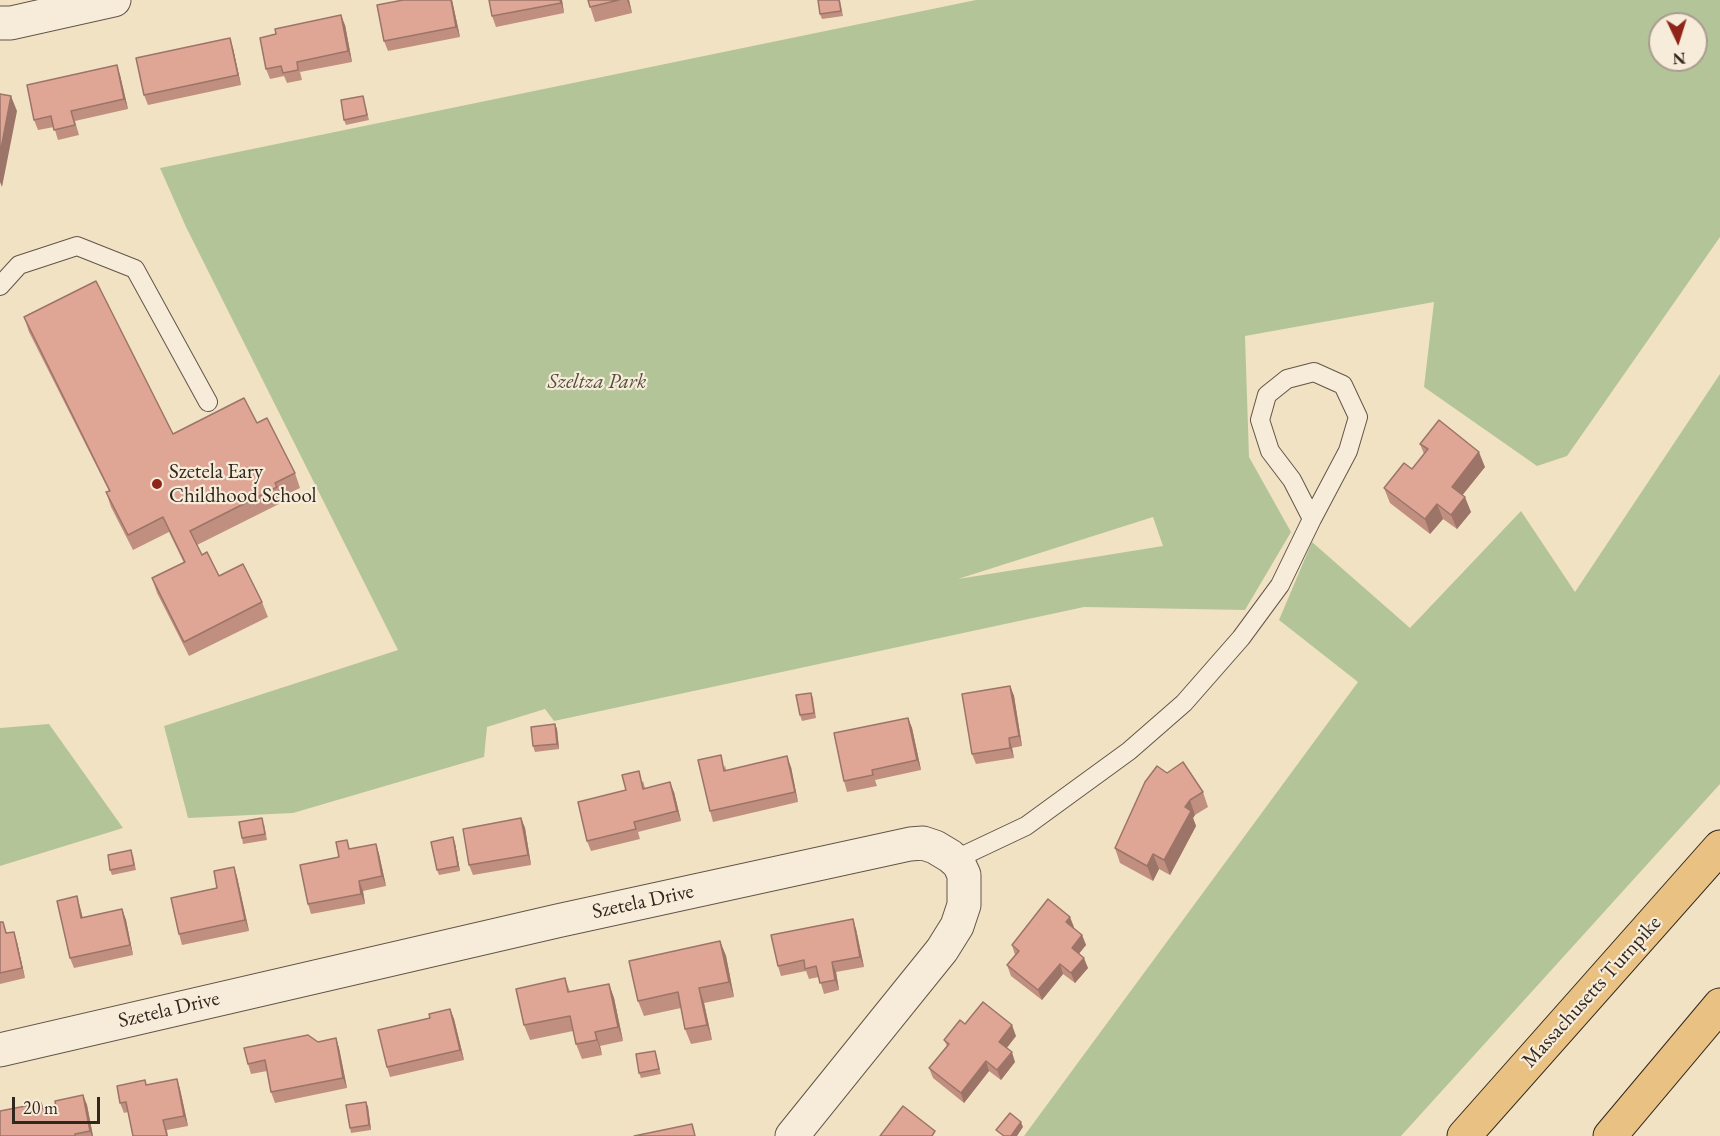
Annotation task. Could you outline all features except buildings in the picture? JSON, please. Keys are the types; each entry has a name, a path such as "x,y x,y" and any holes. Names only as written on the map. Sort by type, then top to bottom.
{"highway":[{"name":"Massachusetts Turnpike","path":"1464,1136 1720,847"},
{"path":"1610,1136 1720,1005"}],"street":[{"path":"0,23 11,23 114,0"},
{"name":"Szetela Drive","path":"0,1050 557,921 910,844 923,843 954,860"},
{"path":"792,1136 942,950 957,926 962,913 965,889 964,875 960,865 954,860"}],"lane":[{"path":"0,286 19,265 77,246 135,269 208,402"},
{"path":"954,860 1026,826 1129,751 1184,703 1241,638 1280,585 1348,451 1358,417 1342,385 1314,372 1287,379 1267,395 1260,420 1270,451 1292,480 1312,519"}],"green space":[{"name":"Szeltza Park","path":"976,0 1720,0 1720,237 1567,456 1537,466 1424,387 1434,302 1245,336 1249,457 1291,532 1245,610 1084,607 554,721 545,709 487,727 484,757 293,813 188,818 164,726 398,650 186,227 160,168","holes":["1153,517 1163,546 958,579"]},
{"path":"1720,374 1720,784 1401,1136 1024,1136 1358,682 1279,620 1312,542 1410,628 1521,511 1575,592"},
{"path":"49,724 123,828 0,866 0,728"}],"place":[{"name":"Szetela Eary Childhood School","path":"157,484"}]}
